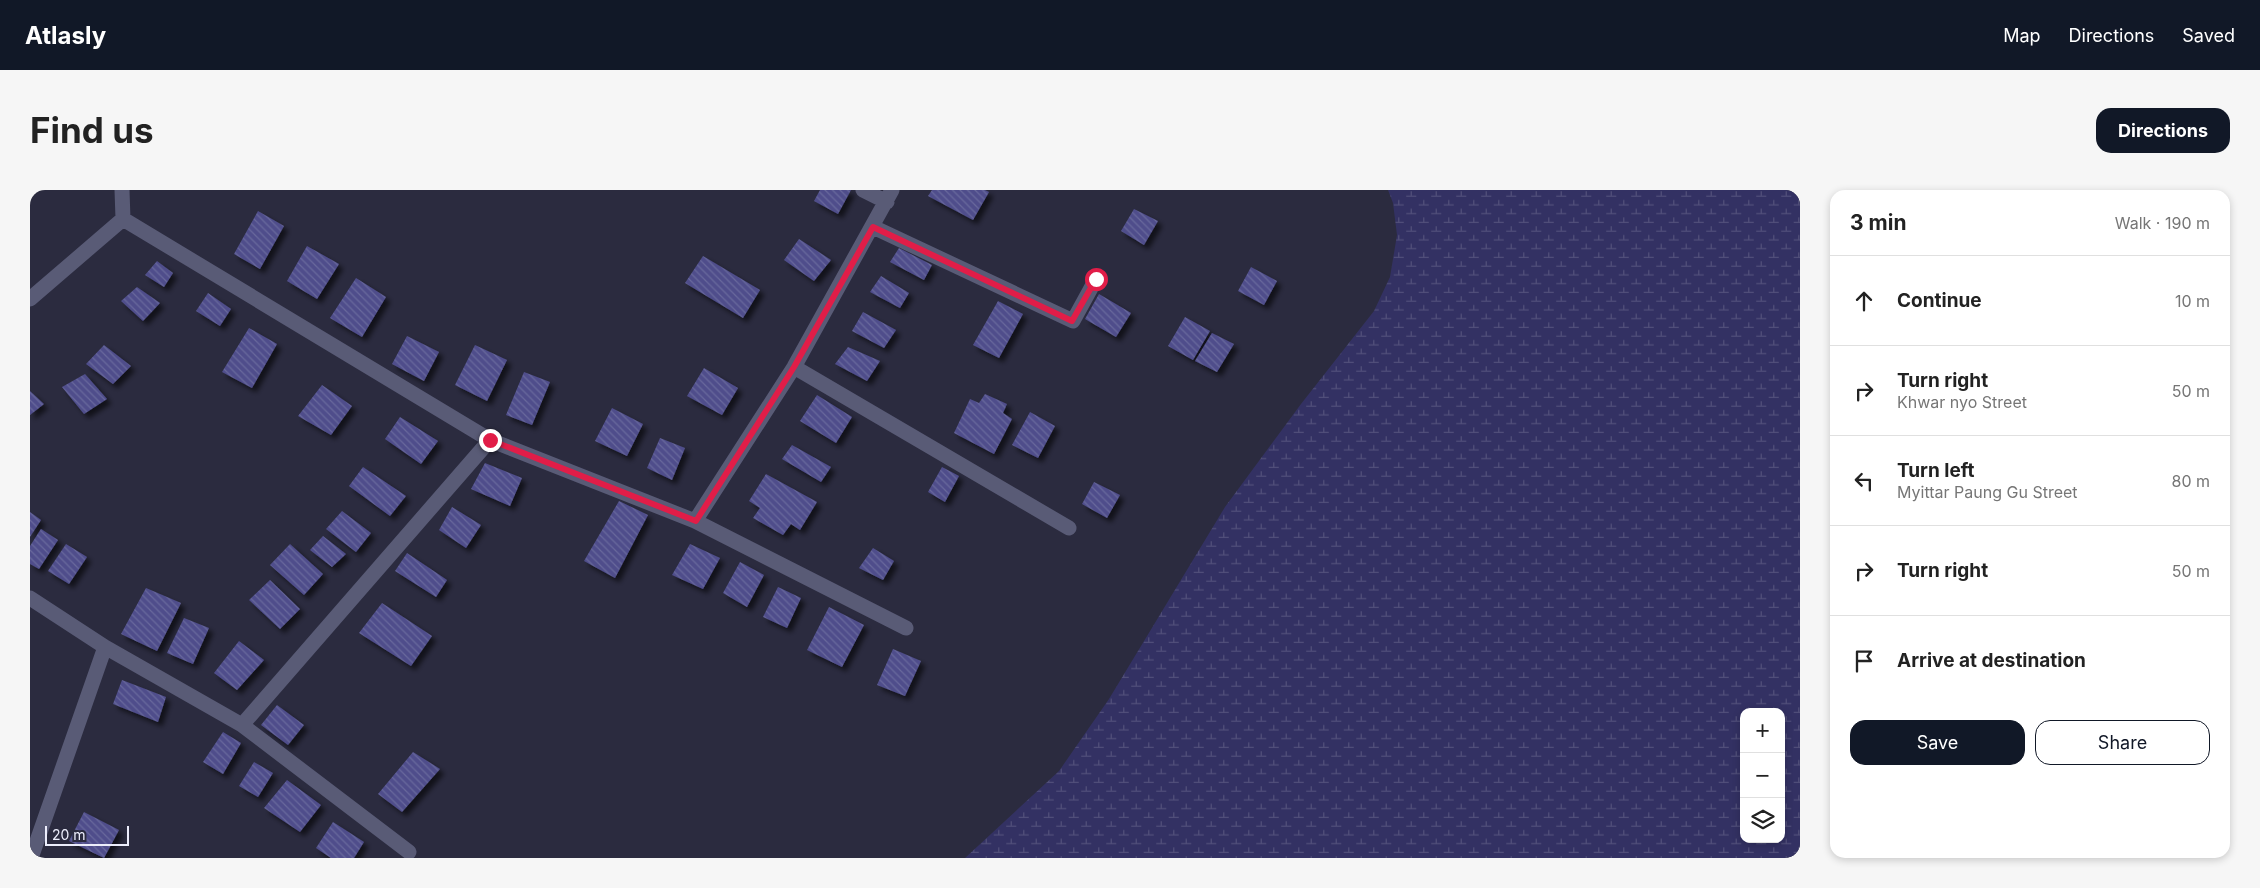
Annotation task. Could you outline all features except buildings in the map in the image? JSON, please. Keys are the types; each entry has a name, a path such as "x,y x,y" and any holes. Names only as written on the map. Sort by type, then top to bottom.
{"street":[{"path":"122,190 123,219"},
{"path":"696,521 794,367 890,196 863,190"},
{"path":"30,299 123,219"},
{"path":"123,219 490,440 696,521 906,628"},
{"path":"873,227 1072,321 1096,279"},
{"path":"794,367 1069,528"},
{"path":"242,724 490,440"},
{"path":"30,598 105,647 242,724 409,852"},
{"path":"31,858 105,647"}],"green space":[{"path":"1388,190 1800,190 1800,858 965,858 1059,771 1109,699 1225,507 1301,404 1374,311 1390,277 1397,235 1393,203"}],"route":[{"path":"490,440 696,521 794,367 873,227 1072,321 1096,279"}]}
